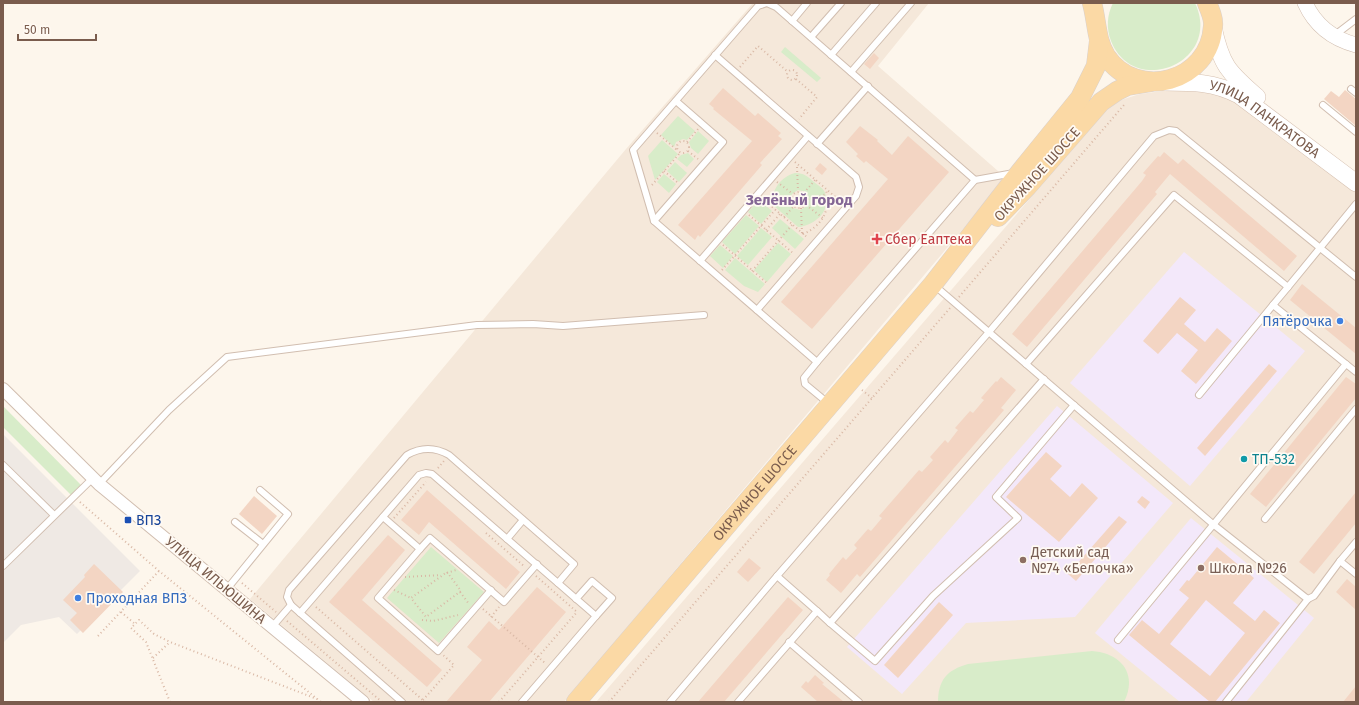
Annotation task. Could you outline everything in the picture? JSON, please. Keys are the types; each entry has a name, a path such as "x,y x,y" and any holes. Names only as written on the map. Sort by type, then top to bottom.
{"main road":[{"path":"1092,3 1098,32 1106,57 1117,68 1132,77 1157,82"},
{"path":"1098,32 1100,3"},
{"name":"ОКРУЖНОЕ ШОССЕ","path":"933,284 1027,187 1101,102 1127,86 1157,82 1178,77 1196,64 1208,47 1211,13"},
{"name":"УЛИЦА ПАНКРАТОВА","path":"1211,13 1221,57 1232,75 1356,182"},
{"name":"ОКРУЖНОЕ ШОССЕ","path":"576,702 933,284 1086,90 1096,66 1098,32"},
{"name":"УЛИЦА ПАНКРАТОВА","path":"1157,82 1203,82 1229,90 1238,95 1356,182"}],"street":[{"path":"1305,3 1318,24 1334,36 1356,45"},
{"name":"УЛИЦА ИЛЬЮШИНА","path":"3,389 96,481 363,702"}],"lane":[{"path":"817,362 654,221 633,150 715,55 758,6 766,3 776,7 975,180"},
{"path":"792,20 807,3"},
{"path":"811,37 841,3"},
{"path":"831,55 876,3"},
{"path":"851,72 911,3"},
{"path":"1334,36 1356,19"},
{"path":"715,55 856,177 858,182 858,193 847,207 757,310"},
{"path":"817,144 868,86"},
{"path":"654,221 723,142 676,101"},
{"path":"1323,105 1356,132"},
{"path":"670,702 777,576 989,332 1154,136 1169,130 1176,131 1356,277"},
{"path":"700,261 808,136"},
{"path":"830,404 805,384 804,378 817,362 975,180 1020,172"},
{"path":"1026,364 1174,195 1288,287"},
{"path":"1199,395 1356,204"},
{"path":"933,284 1214,525 1308,599"},
{"path":"1273,305 1356,372"},
{"path":"3,566 54,515 96,481 169,410 227,357 477,325 533,324 563,326 704,315"},
{"path":"1118,640 1346,364"},
{"path":"830,622 1044,379"},
{"path":"777,576 875,661 933,596 1018,518 996,497 1074,405"},
{"path":"1265,519 1356,409"},
{"path":"402,702 291,605 287,597 289,590 402,460 419,450 438,450 449,455 574,564 558,583"},
{"path":"3,465 54,515"},
{"path":"300,613 419,475 426,473 432,474 596,616"},
{"path":"227,589 288,514 260,490"},
{"path":"383,517 420,549"},
{"path":"507,539 523,520"},
{"path":"236,522 263,544"},
{"path":"490,590 478,605 472,608 438,651 378,598 430,538 504,602 536,564"},
{"path":"1226,702 1308,599 1314,596 1356,542"},
{"path":"1340,561 1356,574"},
{"path":"522,702 612,598 592,581 576,599"},
{"path":"272,627 291,605"},
{"path":"738,702 817,611"},
{"path":"789,642 860,702"}],"path":[{"path":"735,73 758,46 788,72 795,72 796,79 817,98 794,124"},
{"path":"788,72 788,79 796,79"},
{"path":"609,702 1125,104"},
{"path":"687,142 702,124"},
{"path":"652,128 680,153"},
{"path":"677,151 677,143 683,140 687,142"},
{"path":"687,142 689,146 688,151"},
{"path":"688,151 703,164"},
{"path":"646,193 680,153 688,151"},
{"path":"790,158 847,207"},
{"path":"797,167 798,192"},
{"path":"664,171 683,188"},
{"path":"804,193 815,180"},
{"path":"776,181 793,194"},
{"path":"803,233 815,228 823,218 827,207 826,189"},
{"path":"793,194 798,192 804,193 808,199"},
{"path":"758,194 815,244"},
{"path":"793,194 791,201 794,206 801,208 806,205 808,199"},
{"path":"808,199 827,194"},
{"path":"772,206 791,201"},
{"path":"806,205 823,218"},
{"path":"784,217 794,206"},
{"path":"801,208 803,233"},
{"path":"718,276 775,210"},
{"path":"744,211 801,260"},
{"path":"766,230 780,214"},
{"path":"752,270 792,224"},
{"path":"718,241 775,290"},
{"path":"419,475 432,486"},
{"path":"75,497 159,572 320,701"},
{"path":"484,531 577,612"},
{"path":"98,636 159,572"},
{"path":"411,598 447,572 472,608 452,617 433,621 422,620"},
{"path":"396,577 417,578 442,575"},
{"path":"236,578 382,702"},
{"path":"386,588 411,598 426,618 460,592"},
{"path":"309,602 424,701 454,665 438,651"},
{"path":"491,616 504,602"},
{"path":"478,605 538,657"},
{"path":"499,702 583,605"},
{"path":"122,612 134,624"},
{"path":"170,702 146,642 131,628 139,620 154,634 170,642 320,701"},
{"path":"153,658 170,642"}],"shaded area":[{"name":"Зелёный город","path":"753,3 929,3 878,66 1006,178 564,702 374,702 250,599 626,149"},
{"path":"1185,88 1225,92 1356,190 1356,702 596,702 1109,107 1121,100 1140,94"},
{"path":"1184,252 1305,351 1190,486 1070,383"},
{"name":"Детский сад №74 «Белочка»","path":"1057,406 1173,503 1075,617 966,623 902,694 847,647"},
{"path":"3,434 140,571 77,634 59,617 21,625 3,643"},
{"name":"Школа №26","path":"1191,518 1314,618 1246,702 1180,702 1095,633"}],"green space":[{"path":"1113,3 1195,3 1200,24 1197,42 1187,56 1172,66 1155,70 1138,68 1122,58 1111,41 1108,31 1108,22 1109,12"},
{"path":"785,47 821,78 817,82 781,52"},
{"path":"678,116 695,131 687,140 683,139 676,142 674,147 661,135"},
{"path":"698,131 709,141 698,154 691,148 689,142"},
{"path":"662,140 678,154 655,180 648,156"},
{"path":"688,153 694,159 687,167 677,159 681,155"},
{"path":"675,162 687,173 679,182 667,171"},
{"path":"795,173 806,176 821,187 825,193 827,200 824,211 815,221 810,224 798,227 773,205 775,189 785,177","holes":["798,190 806,192 809,199 807,206 800,210 793,208 789,201 792,194"]},
{"path":"664,174 676,184 669,193 657,182"},
{"path":"759,200 772,211 761,224 748,212"},
{"path":"746,215 759,226 735,254 722,242"},
{"path":"780,219 804,239 795,249 772,228"},
{"path":"761,228 772,237 748,265 737,256"},
{"path":"778,243 791,254 767,282 754,270"},
{"path":"720,245 733,256 723,268 710,256"},
{"path":"735,258 765,284 758,292 744,286 725,270"},
{"path":"3,406 81,485 71,495 3,427"},
{"path":"431,547 484,592 439,643 387,598"},
{"path":"1092,651 1111,656 1119,661 1124,667 1128,674 1129,682 1128,692 1124,702 938,702 938,694 945,677 954,669 961,666"}],"building":[{"path":"874,53 879,58 870,69 864,64"},
{"path":"723,88 755,116 758,113 781,133 778,136 782,139 760,163 762,165 700,237 698,235 695,240 678,225 752,141 709,104"},
{"path":"1345,90 1356,99 1356,126 1324,99 1331,91 1339,97"},
{"path":"860,126 878,140 877,141 892,155 908,136 949,172 812,329 781,302 888,179 866,161 864,163 856,156 858,154 846,142"},
{"path":"1164,152 1178,164 1183,159 1297,256 1284,271 1170,174 1155,192 1157,194 1027,347 1012,334 1142,181 1146,175 1143,173 1158,156 1160,157"},
{"path":"820,163 827,169 822,175 815,169"},
{"path":"1302,284 1356,328 1356,354 1290,300"},
{"path":"1180,297 1196,310 1184,324 1205,342 1217,328 1232,341 1196,384 1181,371 1198,350 1177,333 1158,354 1143,341"},
{"path":"1269,364 1277,371 1205,456 1197,448"},
{"path":"1001,377 1016,390 1001,408 1004,410 860,577 857,574 841,593 826,580 830,575 829,574 843,557 846,560 857,548 854,545 868,529 871,531 882,518 879,516 919,470 922,472 933,460 930,457 945,440 948,443 958,430 955,428 970,411 973,413 984,400 981,398"},
{"path":"1346,377 1356,384 1356,398 1266,507 1250,494"},
{"path":"1046,452 1062,466 1050,479 1070,497 1082,483 1098,498 1059,542 1006,497"},
{"path":"427,490 520,572 506,589 429,522 419,535 401,520"},
{"path":"1356,492 1356,523 1314,574 1299,562"},
{"path":"254,496 277,516 262,534 239,514"},
{"path":"1142,496 1150,502 1145,509 1137,502"},
{"path":"1119,516 1127,522 1076,581 1068,574"},
{"path":"388,535 405,550 362,600 442,670 427,687 329,602"},
{"path":"1217,547 1254,578 1233,603 1255,621 1264,610 1280,623 1215,702 1210,702 1129,635 1142,620 1159,634 1189,598 1179,590 1187,580 1189,581","holes":["1206,600 1245,633 1210,676 1170,644"]},
{"path":"749,558 761,568 748,582 737,572"},
{"name":"Проходная ВПЗ","path":"94,564 123,592 83,633 70,620 77,613 63,600 85,577 84,575"},
{"path":"1347,579 1356,587 1356,610 1336,592"},
{"path":"537,587 566,612 489,702 446,702 482,660 467,647 489,621 499,630"},
{"path":"788,597 803,610 724,702 698,702"},
{"path":"939,602 953,615 898,678 884,665"},
{"path":"815,675 824,683 822,684 844,702 818,702 801,687 806,681 808,683"},
{"path":"1356,686 1356,702 1343,702"}],"place":[{"name":"Сбер Еаптека","path":"877,239"},
{"name":"Пятёрочка","path":"1340,321"},
{"name":"ТП-532","path":"1244,459"},
{"name":"ВПЗ","path":"128,520"},
{"name":"Детский сад №74 «Белочка»","path":"1023,560"},
{"name":"Школа №26","path":"1201,568"},
{"name":"Проходная ВПЗ","path":"78,598"}],"district":[{"name":"Зелёный город","path":"799,200"}]}
